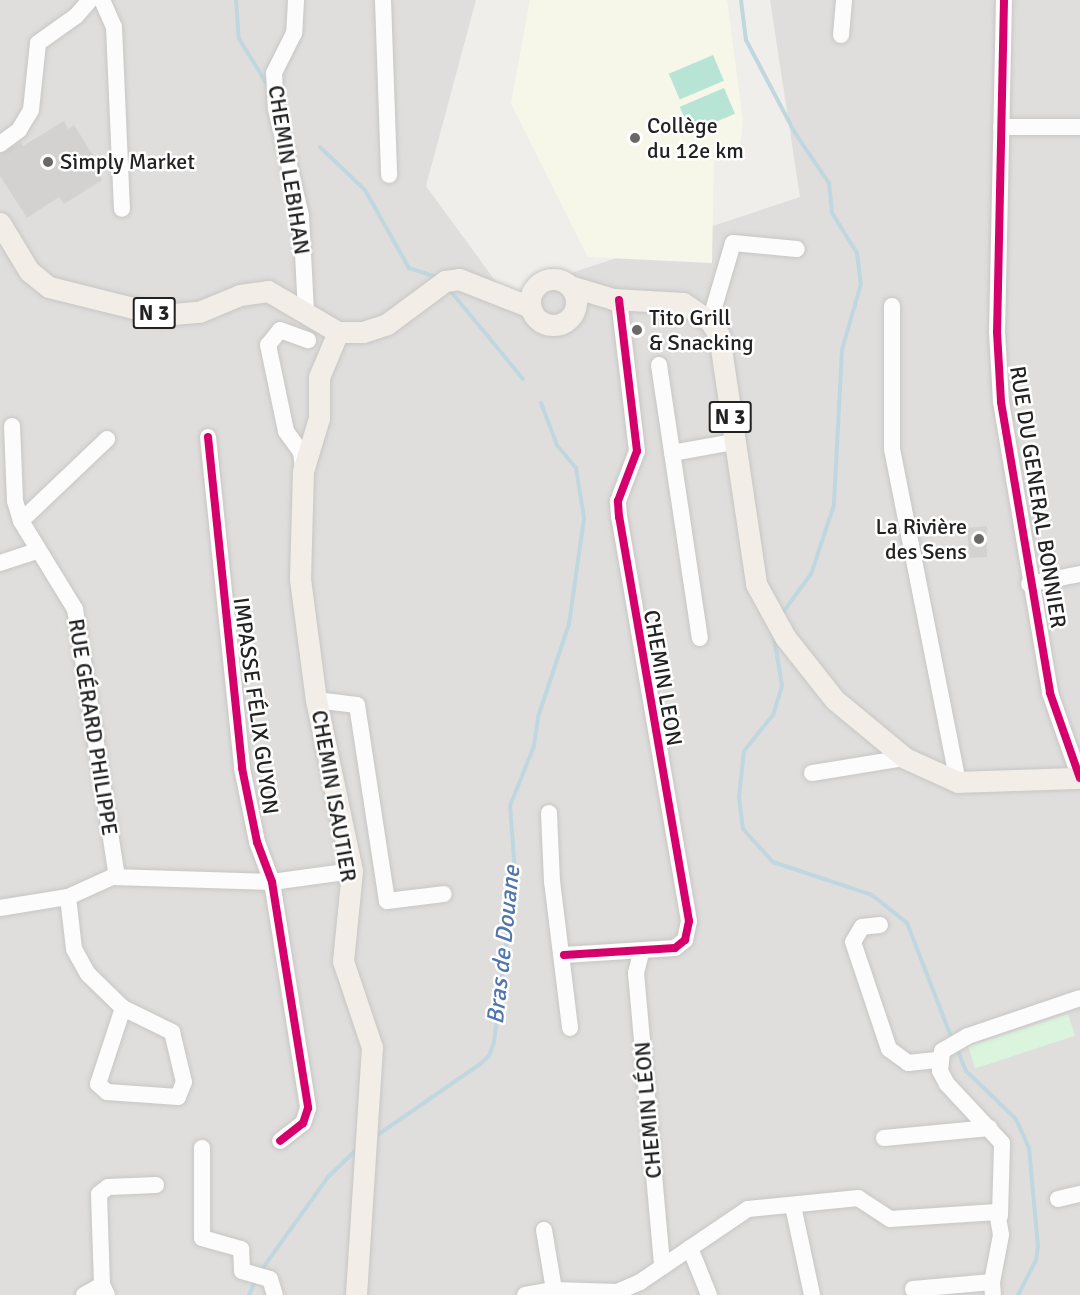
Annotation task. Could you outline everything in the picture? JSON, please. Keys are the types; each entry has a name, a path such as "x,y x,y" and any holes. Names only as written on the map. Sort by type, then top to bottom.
{"main road":[{"name":"N 3","path":"0,223 29,271 63,293 180,316 248,293 268,291 306,310 338,332"},
{"path":"338,332 376,329 433,289 459,279 491,290 531,299"},
{"path":"531,299 551,279 616,300 683,303 710,321"},
{"path":"570,286 576,299 574,313"},
{"path":"531,299 538,320 552,325 574,313 616,300"},
{"name":"N 3","path":"710,321 719,335 748,557 771,614 835,700 905,758 958,782 1080,778"},
{"name":"CHEMIN ISAUTIER","path":"338,332 319,377 320,418 303,471 300,579 316,700 352,871 343,961 372,1047 365,1209 354,1270 356,1295"}],"street":[{"path":"0,144 19,130 32,110 38,43 76,16 90,0"},
{"path":"102,0 114,27 122,209"},
{"name":"CHEMIN LEBIHAN","path":"296,0 294,33 274,73 276,109 301,216 306,310"},
{"path":"383,0 389,175"},
{"path":"842,35 844,0"},
{"name":"RUE DU GENERAL BONNIER","path":"1004,0 1001,127 1001,402 1029,584 1056,720 1080,778"},
{"path":"1001,127 1080,127"},
{"path":"710,321 733,243 797,249"},
{"name":"CHEMIN LEON","path":"564,955 641,952 675,948 685,940 689,921 619,517 618,501 637,451 616,300"},
{"path":"892,306 892,449 958,782"},
{"name":"CHEMIN ISAUTIER","path":"303,471 301,452 286,431 268,345 280,330 308,340"},
{"path":"659,365 700,638"},
{"name":"RUE GÉRARD PHILIPPE","path":"12,426 15,501 21,521 37,551 75,609 117,877"},
{"name":"IMPASSE FÉLIX GUYON","path":"208,437 242,768 257,842 272,882 308,1108 303,1123 280,1141"},
{"path":"21,521 107,440"},
{"path":"672,453 734,442"},
{"path":"0,563 37,551"},
{"path":"1029,584 1080,574"},
{"path":"316,700 357,705 387,901 444,894"},
{"path":"812,773 905,758"},
{"path":"549,813 552,881 564,955 570,1029"},
{"path":"0,908 68,897 117,877 272,882 352,871"},
{"path":"68,897 74,949 88,974 123,1008 172,1032 184,1082 178,1097 103,1090 97,1077 123,1008"},
{"path":"880,925 862,927 853,942 889,1049 908,1063 939,1060 950,1045 968,1036 1080,998"},
{"name":"CHEMIN LÉON","path":"641,952 636,973 662,1267"},
{"path":"913,1288 993,1288 1004,1158 1002,1143 947,1084 939,1060"},
{"path":"884,1138 990,1128"},
{"path":"202,1148 202,1238 241,1249 242,1270 274,1284 274,1295"},
{"path":"84,1295 105,1290 99,1194 108,1187 156,1185"},
{"path":"1058,1200 1080,1194"},
{"path":"525,1295 554,1290 617,1292 662,1267 747,1209 858,1198 890,1219 988,1210 1000,1216"},
{"path":"793,1206 812,1295"},
{"path":"544,1230 554,1290"},
{"path":"690,1248 709,1295"}],"shaded area":[{"path":"0,0 476,0 426,186 513,305 538,284 800,197 770,0 1080,0 1080,1295 0,1295"},
{"name":"Collège du 12e km","path":"530,0 727,0 743,121 739,155 714,160 712,263 588,257 511,103"}],"green space":[{"path":"713,55 724,81 680,100 669,74"},
{"path":"724,88 735,114 691,133 680,107"},
{"path":"1068,1014 1075,1036 975,1068 968,1046"}],"building":[{"name":"Simply Market","path":"64,121 68,129 74,125 103,171 98,174 102,180 64,204 59,197 27,218 0,176 0,154 21,142 23,146"},
{"name":"La Rivière des Sens","path":"987,526 987,557 970,558 967,528"}],"waterway":[{"name":"Bras de Douane","path":"236,0 239,39 267,84"},
{"path":"741,0 746,40 795,133 829,183 832,213 857,253 861,284 842,350 834,505 811,574 781,615"},
{"name":"Bras de Douane","path":"320,147 365,190 409,268 439,278"},
{"name":"Bras de Douane","path":"448,288 523,379"},
{"name":"Bras de Douane","path":"373,1138 479,1065 489,1056 494,1042 515,871 510,806 534,746 538,717 569,624 584,518 576,468 557,445 541,403"},
{"path":"773,632 782,686 773,715 744,751 739,797 743,829 773,862 872,895 907,923 952,1039"},
{"path":"957,1049 966,1071 1016,1119 1029,1148 1038,1246 1036,1260 1018,1295"},
{"name":"Bras de Douane","path":"260,1272 328,1177 357,1149"},
{"name":"Bras de Douane","path":"249,1295 255,1281"}],"cycle path":[{"path":"1004,0 997,332 1001,402 1050,693 1080,778"},
{"path":"564,955 675,948 685,940 689,921 619,517 618,501 637,451 619,300"},
{"path":"208,437 242,768 257,842 272,882 308,1108 303,1123 280,1141"}],"place":[{"name":"Collège du 12e km","path":"635,138"},
{"name":"Simply Market","path":"48,162"},
{"name":"Tito Grill & Snacking","path":"637,330"},
{"name":"La Rivière des Sens","path":"979,539"}]}
